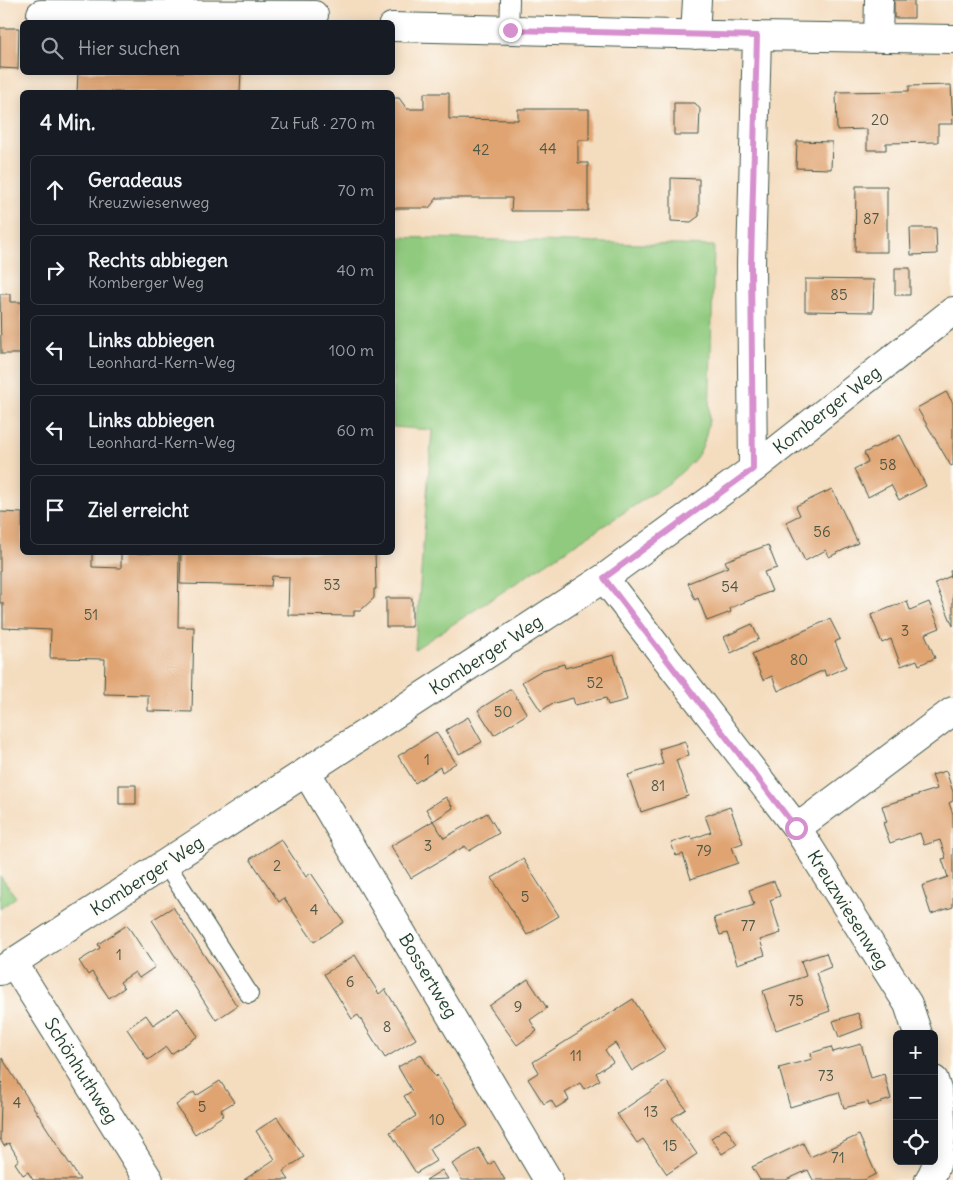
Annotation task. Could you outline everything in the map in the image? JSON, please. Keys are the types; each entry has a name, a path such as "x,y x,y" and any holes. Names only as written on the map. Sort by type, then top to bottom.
{"street":[{"path":"695,35 697,0"},
{"path":"878,37 879,0"},
{"path":"41,14 320,12"},
{"path":"395,27 695,35 953,39"},
{"path":"753,469 751,264 757,36"},
{"name":"Komberger Weg","path":"7,967 604,578 753,469 953,311"},
{"name":"Kreuzwiesenweg","path":"604,578 796,828 908,1004 917,1030"},
{"path":"796,828 953,711"},
{"name":"Bossertweg","path":"307,773 548,1180"},
{"name":"Schönhuthweg","path":"7,967 149,1180"},
{"path":"929,1180 935,1171 942,1116 942,1085"}],"lane":[{"path":"510,0 510,30"},
{"path":"166,864 249,994"}],"green space":[{"path":"395,237 714,246 709,420 704,442 697,456 669,483 415,649 432,430 395,427"},
{"path":"0,876 16,897 0,909"}],"building":[{"path":"894,0 914,0 914,18 894,18"},
{"path":"0,28 19,28 18,69 0,68"},
{"path":"78,75 241,75 240,90 77,90"},
{"path":"951,85 953,124 938,124 938,142 886,143 886,150 867,150 867,129 837,130 836,92 909,91 909,86"},
{"path":"424,93 449,93 449,119 518,120 518,109 589,109 589,140 578,140 578,163 588,163 588,211 511,211 512,198 437,198 429,208 395,208 395,98 399,98 407,109 424,109"},
{"path":"674,103 695,103 700,109 699,135 674,135"},
{"path":"797,141 832,142 831,169 796,168"},
{"path":"671,178 699,179 699,216 691,222 671,221"},
{"path":"856,186 887,186 887,252 855,252"},
{"path":"910,228 936,228 937,254 911,255"},
{"path":"895,268 910,268 910,295 895,295"},
{"path":"805,279 874,280 873,312 805,311"},
{"path":"0,294 10,294 10,302 20,302 20,354 1,354"},
{"path":"946,392 953,403 953,465 951,466 917,408"},
{"path":"900,435 926,486 899,500 891,485 868,497 854,469 868,462 864,453"},
{"path":"832,489 858,543 829,557 826,550 805,561 786,522 800,515 796,506"},
{"path":"0,512 20,513 20,555 92,555 92,567 121,568 121,555 179,555 178,627 194,627 192,712 148,711 148,695 104,694 105,659 50,658 51,630 3,628 3,603 0,603"},
{"path":"768,545 777,568 764,572 772,591 730,608 731,612 707,621 698,598 695,600 688,583 728,567 725,561"},
{"path":"181,555 375,555 376,589 374,589 374,598 360,611 354,611 354,616 288,615 289,577 272,576 271,586 180,584"},
{"path":"953,570 953,626 935,583 951,576 950,571"},
{"path":"386,598 412,598 412,627 386,627"},
{"path":"907,601 910,610 929,602 940,628 925,634 935,658 919,665 917,660 901,666 891,639 882,643 871,615"},
{"path":"830,619 840,639 835,642 846,667 826,676 824,670 778,691 772,676 763,680 752,654"},
{"path":"752,624 759,639 731,653 724,637"},
{"path":"614,655 627,700 608,705 606,698 575,705 573,698 551,704 541,711 522,682 542,670 564,664 565,668"},
{"path":"511,689 527,714 494,735 478,710"},
{"path":"468,717 482,742 459,754 446,730"},
{"path":"436,732 456,763 442,772 440,767 415,783 398,756"},
{"path":"685,741 689,755 676,760 688,796 641,812 628,775 663,764 659,749"},
{"path":"946,771 953,792 953,801 949,803 953,814 953,907 931,914 922,886 948,877 942,859 946,858 940,840 924,845 920,833 890,843 883,823 887,822 882,806 937,789 932,775"},
{"path":"119,785 136,785 136,804 119,804"},
{"path":"446,797 453,808 433,821 426,809"},
{"path":"730,807 743,843 732,847 738,863 691,879 683,854 676,856 671,843 691,836 692,839 711,832 705,816"},
{"path":"487,813 499,833 469,851 465,846 411,878 391,846 433,821 444,838"},
{"path":"281,839 306,877 311,873 344,922 314,942 284,898 279,902 250,859"},
{"path":"523,859 559,916 527,935 492,878"},
{"path":"774,881 780,896 770,900 781,933 760,940 765,955 737,964 727,933 720,935 714,918 754,905 749,890"},
{"path":"173,907 237,1006 216,1020 152,920"},
{"path":"127,925 155,967 139,978 135,972 120,982 124,988 109,998 92,972 88,975 79,961 100,948 98,944"},
{"path":"826,953 831,967 816,973 830,1011 776,1030 763,991 806,976 801,961"},
{"path":"355,955 379,994 385,989 416,1039 385,1058 358,1015 352,1019 324,974"},
{"path":"528,979 547,1008 530,1020 537,1031 517,1045 489,1006"},
{"path":"633,999 665,1050 632,1071 615,1043 605,1050 613,1062 596,1073 600,1080 584,1089 580,1083 565,1092 569,1100 556,1108 551,1100 544,1104 528,1079 539,1072 533,1062"},
{"path":"178,1008 198,1036 171,1054 166,1047 148,1060 127,1029 146,1015 153,1025"},
{"path":"858,1013 863,1028 839,1037 833,1021"},
{"path":"861,1044 871,1078 884,1074 891,1099 869,1106 868,1102 844,1108 839,1092 790,1107 779,1068 812,1059 811,1053 831,1047 833,1052"},
{"path":"421,1054 435,1077 437,1075 468,1125 429,1149 436,1161 416,1173 390,1132 416,1116 404,1096 412,1091 398,1067"},
{"path":"2,1058 80,1180 33,1180 28,1172 23,1175 15,1163 19,1160 9,1143 4,1146 0,1139"},
{"path":"220,1081 234,1102 221,1110 224,1115 195,1134 176,1105 194,1092 196,1096"},
{"path":"666,1081 686,1109 672,1118 697,1154 667,1174 643,1139 637,1143 617,1114"},
{"path":"277,1117 304,1157 283,1171 289,1180 244,1180 275,1159 256,1131"},
{"path":"726,1128 737,1144 722,1154 711,1138"},
{"path":"859,1135 876,1174 864,1180 813,1180 808,1170 786,1180 760,1180 752,1167 803,1143 810,1157"},
{"path":"479,1148 489,1165 494,1161 505,1180 462,1180 452,1164"},
{"path":"442,1170 448,1179 426,1180"}],"route":[{"path":"510,30 757,36 751,264 753,469 604,578 796,828"}]}
